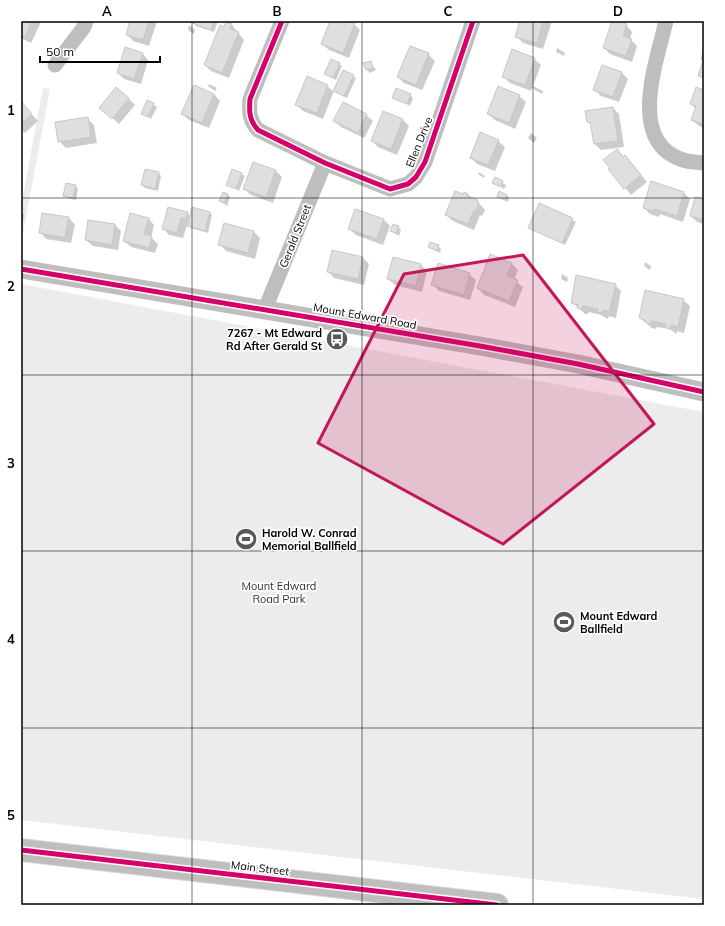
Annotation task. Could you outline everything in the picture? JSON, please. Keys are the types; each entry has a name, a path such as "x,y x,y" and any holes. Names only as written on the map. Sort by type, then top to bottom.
{"main road":[{"name":"Main Street","path":"21,850 497,905"}],"street":[{"path":"55,66 84,27 86,21"},
{"name":"Ellen Drive","path":"282,21 250,99 250,118 258,130 325,164 390,189 408,184 416,177 425,162 473,21"},
{"path":"666,21 649,98 649,115 652,129 658,141 668,152 682,160 704,163"},
{"name":"Gerald Street","path":"265,309 325,164"},
{"name":"Mount Edward Road","path":"21,269 480,346 578,364 704,392"}],"highlighted area":[{"path":"523,255 654,424 503,544 318,443 404,274"}],"green space":[{"path":"43,88 50,89 21,244 21,206"},
{"name":"Mount Edward Road Park","path":"21,284 704,412 704,899 21,820"}],"building":[{"path":"21,21 32,21 25,37 21,36"},
{"path":"130,21 149,21 143,40 126,35"},
{"path":"193,21 214,21 211,30 192,23"},
{"path":"330,21 355,23 343,53 321,44"},
{"path":"520,21 543,21 537,43 515,37"},
{"path":"612,21 627,24 623,36 632,39 626,56 603,48"},
{"path":"226,22 232,24 230,29 239,32 222,73 204,65 220,25 224,27"},
{"path":"410,46 429,53 416,85 397,77"},
{"path":"125,47 143,53 134,79 117,73"},
{"path":"704,48 704,78 698,76 703,60 701,59"},
{"path":"512,49 535,58 525,85 502,77"},
{"path":"331,59 340,63 333,78 324,74"},
{"path":"371,61 373,68 366,70 363,63"},
{"path":"602,65 622,72 613,97 593,90"},
{"path":"343,70 354,75 344,96 333,91"},
{"path":"307,76 328,85 317,113 295,105"},
{"path":"194,85 214,94 202,123 181,114"},
{"path":"498,86 520,95 509,123 487,114"},
{"path":"116,87 129,98 112,119 99,108"},
{"path":"696,87 704,90 704,124 691,120 696,106 690,104"},
{"path":"396,88 411,94 407,104 392,98"},
{"path":"147,100 154,103 148,117 141,114"},
{"path":"21,101 32,114 21,124"},
{"path":"343,102 367,114 358,133 333,121"},
{"path":"613,107 618,141 594,144 590,122 587,122 585,111"},
{"path":"383,111 403,119 391,149 371,141"},
{"path":"88,117 91,137 58,142 55,122"},
{"path":"480,132 499,140 488,165 470,158"},
{"path":"617,149 623,157 625,155 641,175 624,189 608,169 610,168 603,160"},
{"path":"253,162 276,170 266,197 243,189"},
{"path":"145,169 159,172 155,189 141,185"},
{"path":"232,169 242,173 236,189 226,185"},
{"path":"495,177 503,181 501,187 492,183"},
{"path":"651,181 684,192 677,216 654,209 653,211 643,208"},
{"path":"66,183 76,185 73,198 63,196"},
{"path":"455,191 463,194 464,192 468,194 467,196 478,200 477,202 479,203 476,211 474,210 468,224 445,215"},
{"path":"499,191 507,195 505,200 497,197"},
{"path":"223,192 228,194 224,203 219,201"},
{"path":"695,197 704,199 704,220 690,216"},
{"path":"539,203 573,218 562,243 528,228"},
{"path":"168,207 188,212 186,219 181,218 177,233 162,229"},
{"path":"192,207 210,212 205,231 187,226"},
{"path":"355,209 384,219 377,239 348,229"},
{"path":"42,213 69,217 65,238 39,233"},
{"path":"130,213 149,218 144,234 152,236 149,248 123,241"},
{"path":"88,220 115,224 112,245 85,240"},
{"path":"224,223 254,231 248,253 218,245"},
{"path":"393,224 399,226 396,233 390,231"},
{"path":"430,242 439,245 437,251 428,247"},
{"path":"332,250 363,257 358,279 327,272"},
{"path":"490,254 512,263 507,276 518,280 509,301 477,288"},
{"path":"393,257 421,264 416,286 387,279"},
{"path":"438,263 470,273 464,295 431,285"},
{"path":"576,275 616,284 609,312 603,310 602,313 597,312 598,309 583,306 582,309 577,308 578,305 571,303"},
{"path":"645,290 684,299 678,327 671,325 670,329 665,327 666,324 651,321 650,324 639,318"}],"cycle path":[{"path":"282,21 250,99 250,115 253,123 258,130 325,163 390,189 408,184 416,177 425,162 473,21"},
{"path":"21,269 480,346 578,364 704,392"},
{"path":"21,850 497,905"}],"place":[{"name":"7267 - Mt Edward Rd After Gerald St","path":"337,339"},
{"name":"Harold W. Conrad Memorial Ballfield","path":"246,539"},
{"name":"Mount Edward Ballfield","path":"564,622"}]}
